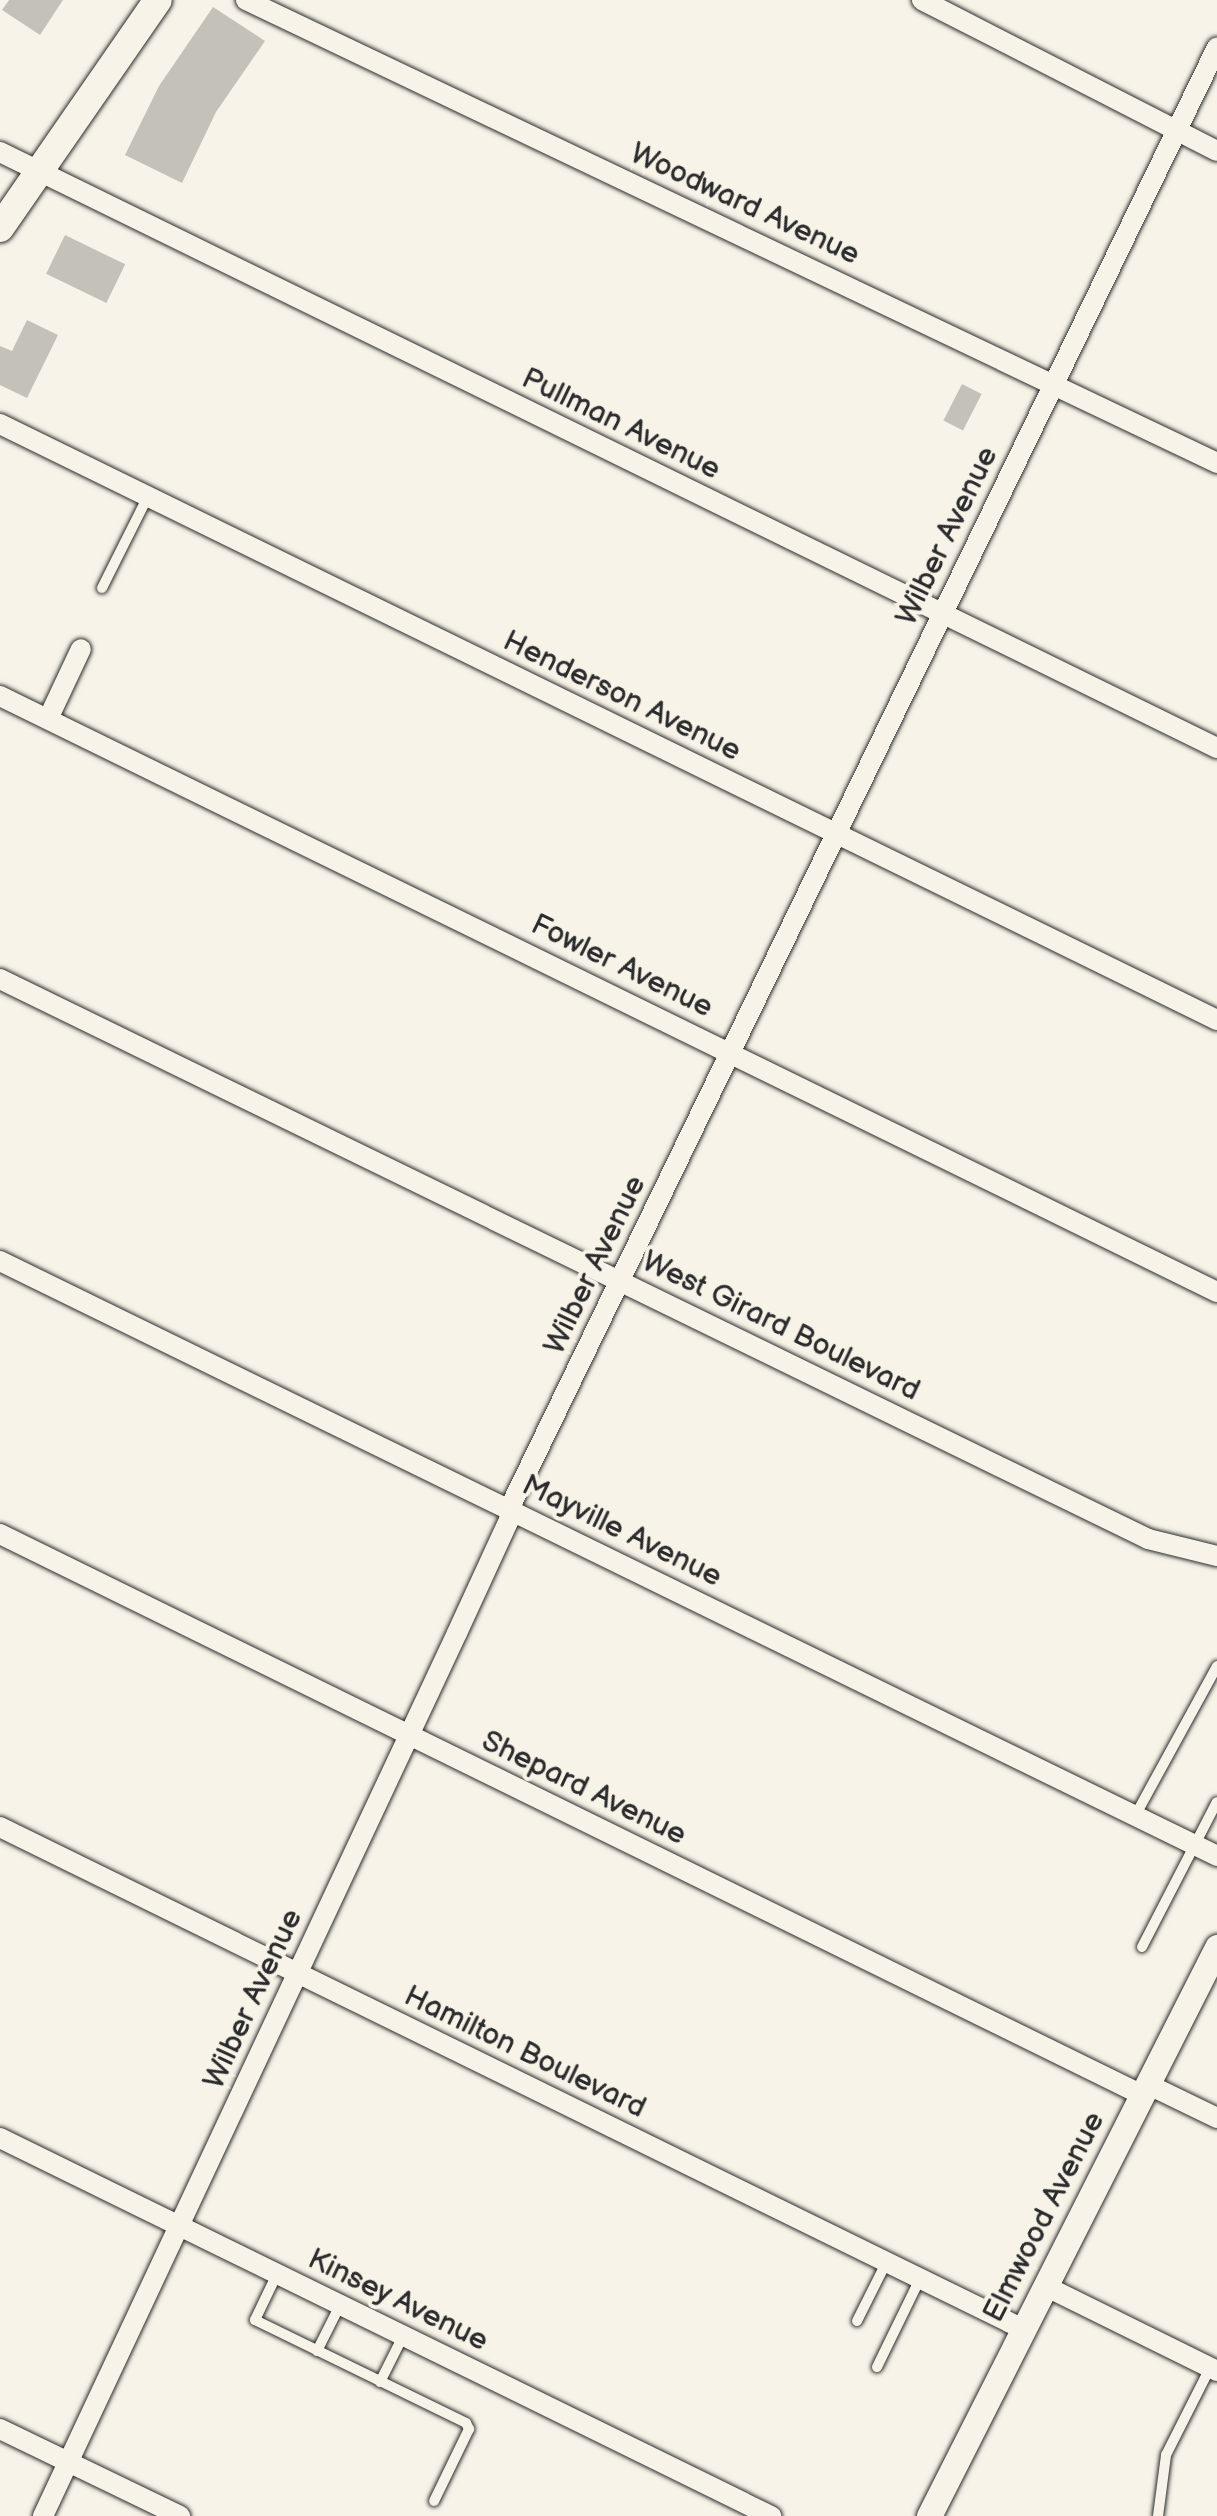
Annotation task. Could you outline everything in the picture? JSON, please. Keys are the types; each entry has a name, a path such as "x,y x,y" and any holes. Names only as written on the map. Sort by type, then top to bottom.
{"main road":[{"path":"0,228 158,0"}],"street":[{"name":"Woodward Avenue","path":"246,0 1217,464"},
{"path":"922,0 1217,151"},
{"name":"Wilber Avenue","path":"43,2516 410,1736 509,1520 510,1510 1217,47"},
{"name":"Pullman Avenue","path":"0,152 1217,748"},
{"name":"Henderson Avenue","path":"0,424 1217,1020"},
{"path":"48,719 81,650"},
{"name":"Fowler Avenue","path":"0,696 1217,1292"},
{"name":"West Girard Boulevard","path":"0,979 1148,1539 1217,1556"},
{"name":"Mayville Avenue","path":"0,1261 1217,1856"},
{"name":"Shepard Avenue","path":"0,1534 1145,2089 1217,2118"},
{"name":"Hamilton Boulevard","path":"0,1827 1023,2330"},
{"name":"Elmwood Avenue","path":"929,2516 1217,1947"},
{"name":"Kinsey Avenue","path":"0,2138 770,2516"},
{"path":"1045,2286 1214,2369"},
{"path":"0,2430 180,2516"}],"lane":[{"path":"102,588 148,496"},
{"path":"1135,1816 1217,1666"},
{"path":"1142,1947 1217,1802"},
{"path":"857,2321 886,2263"},
{"path":"277,2274 255,2320 469,2429 434,2501"},
{"path":"876,2367 920,2279"},
{"path":"317,2350 340,2305"},
{"path":"380,2382 402,2336"},
{"path":"1158,2516 1166,2455 1214,2369"}],"building":[{"path":"9,0 63,0 40,35 2,10"},
{"path":"213,7 265,41 216,112 182,183 125,155 159,86"},
{"path":"65,235 125,264 106,303 46,274"},
{"path":"27,320 58,335 27,398 0,385 0,346 12,351"},
{"path":"962,384 982,394 963,431 943,421"}]}
